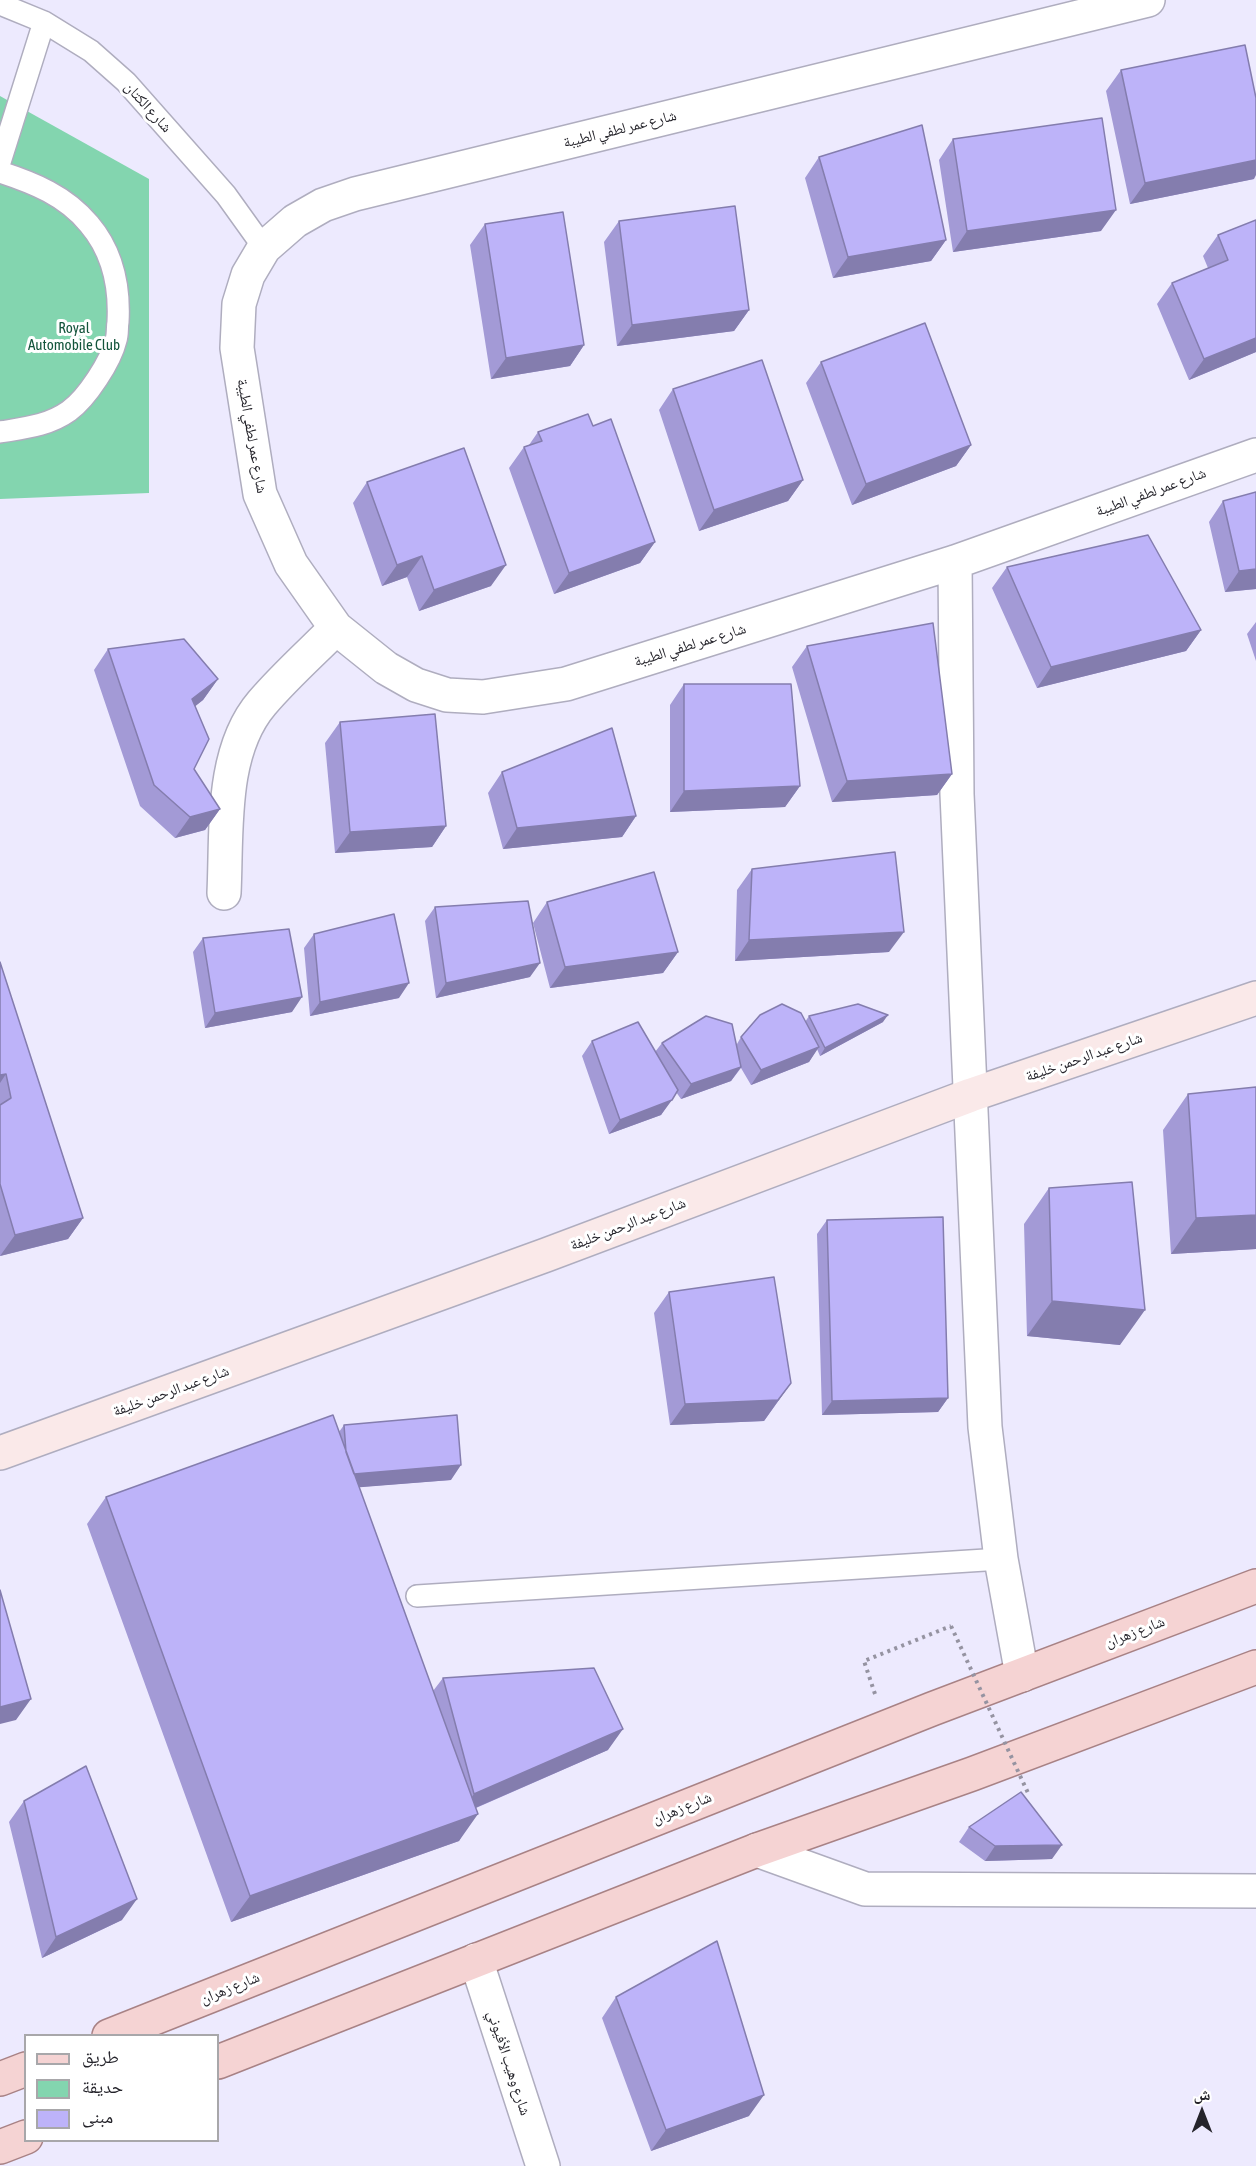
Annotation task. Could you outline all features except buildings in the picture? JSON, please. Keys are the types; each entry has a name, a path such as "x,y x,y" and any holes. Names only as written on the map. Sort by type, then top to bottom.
{"main road":[{"name":"شارع زهران","path":"114,2034 904,1720 1256,1586"},
{"path":"219,2062 757,1850 984,1770 1256,1667"},
{"path":"0,2079 24,2070"},
{"path":"0,2147 24,2138"}],"street":[{"name":"شارع عمر لطفي الطيبة","path":"1148,0 355,194 323,205 295,221 264,248 248,275 239,304 237,348 260,494 291,564 336,628 386,668 416,685 447,695 491,697 566,684 955,562 1256,454"},
{"path":"955,562 957,794 985,1427 1001,1559 1022,1675"},
{"path":"224,893 230,774 234,754 246,727 261,704 336,628"},
{"name":"شارع عبد الرحمن خليفة","path":"0,1453 546,1255 971,1095 1256,998"},
{"path":"757,1850 865,1888 1256,1891"},
{"name":"شارع وهيب الأفيوني","path":"476,1960 543,2166"}],"lane":[{"name":"شارع الكتان","path":"0,4 44,22 92,51 126,82 226,195 264,248"},
{"path":"0,162 44,22"},
{"path":"0,172 29,181 59,196 89,223 106,248 115,274 118,307 116,340 95,383 69,411 37,427 0,432"},
{"path":"1221,1010 1256,1017"},
{"path":"417,1596 1001,1559"}],"path":[{"path":"864,1661 951,1626 1028,1793"}],"green space":[{"name":"Royal Automobile Club","path":"0,96 149,179 149,493 0,499"}]}
